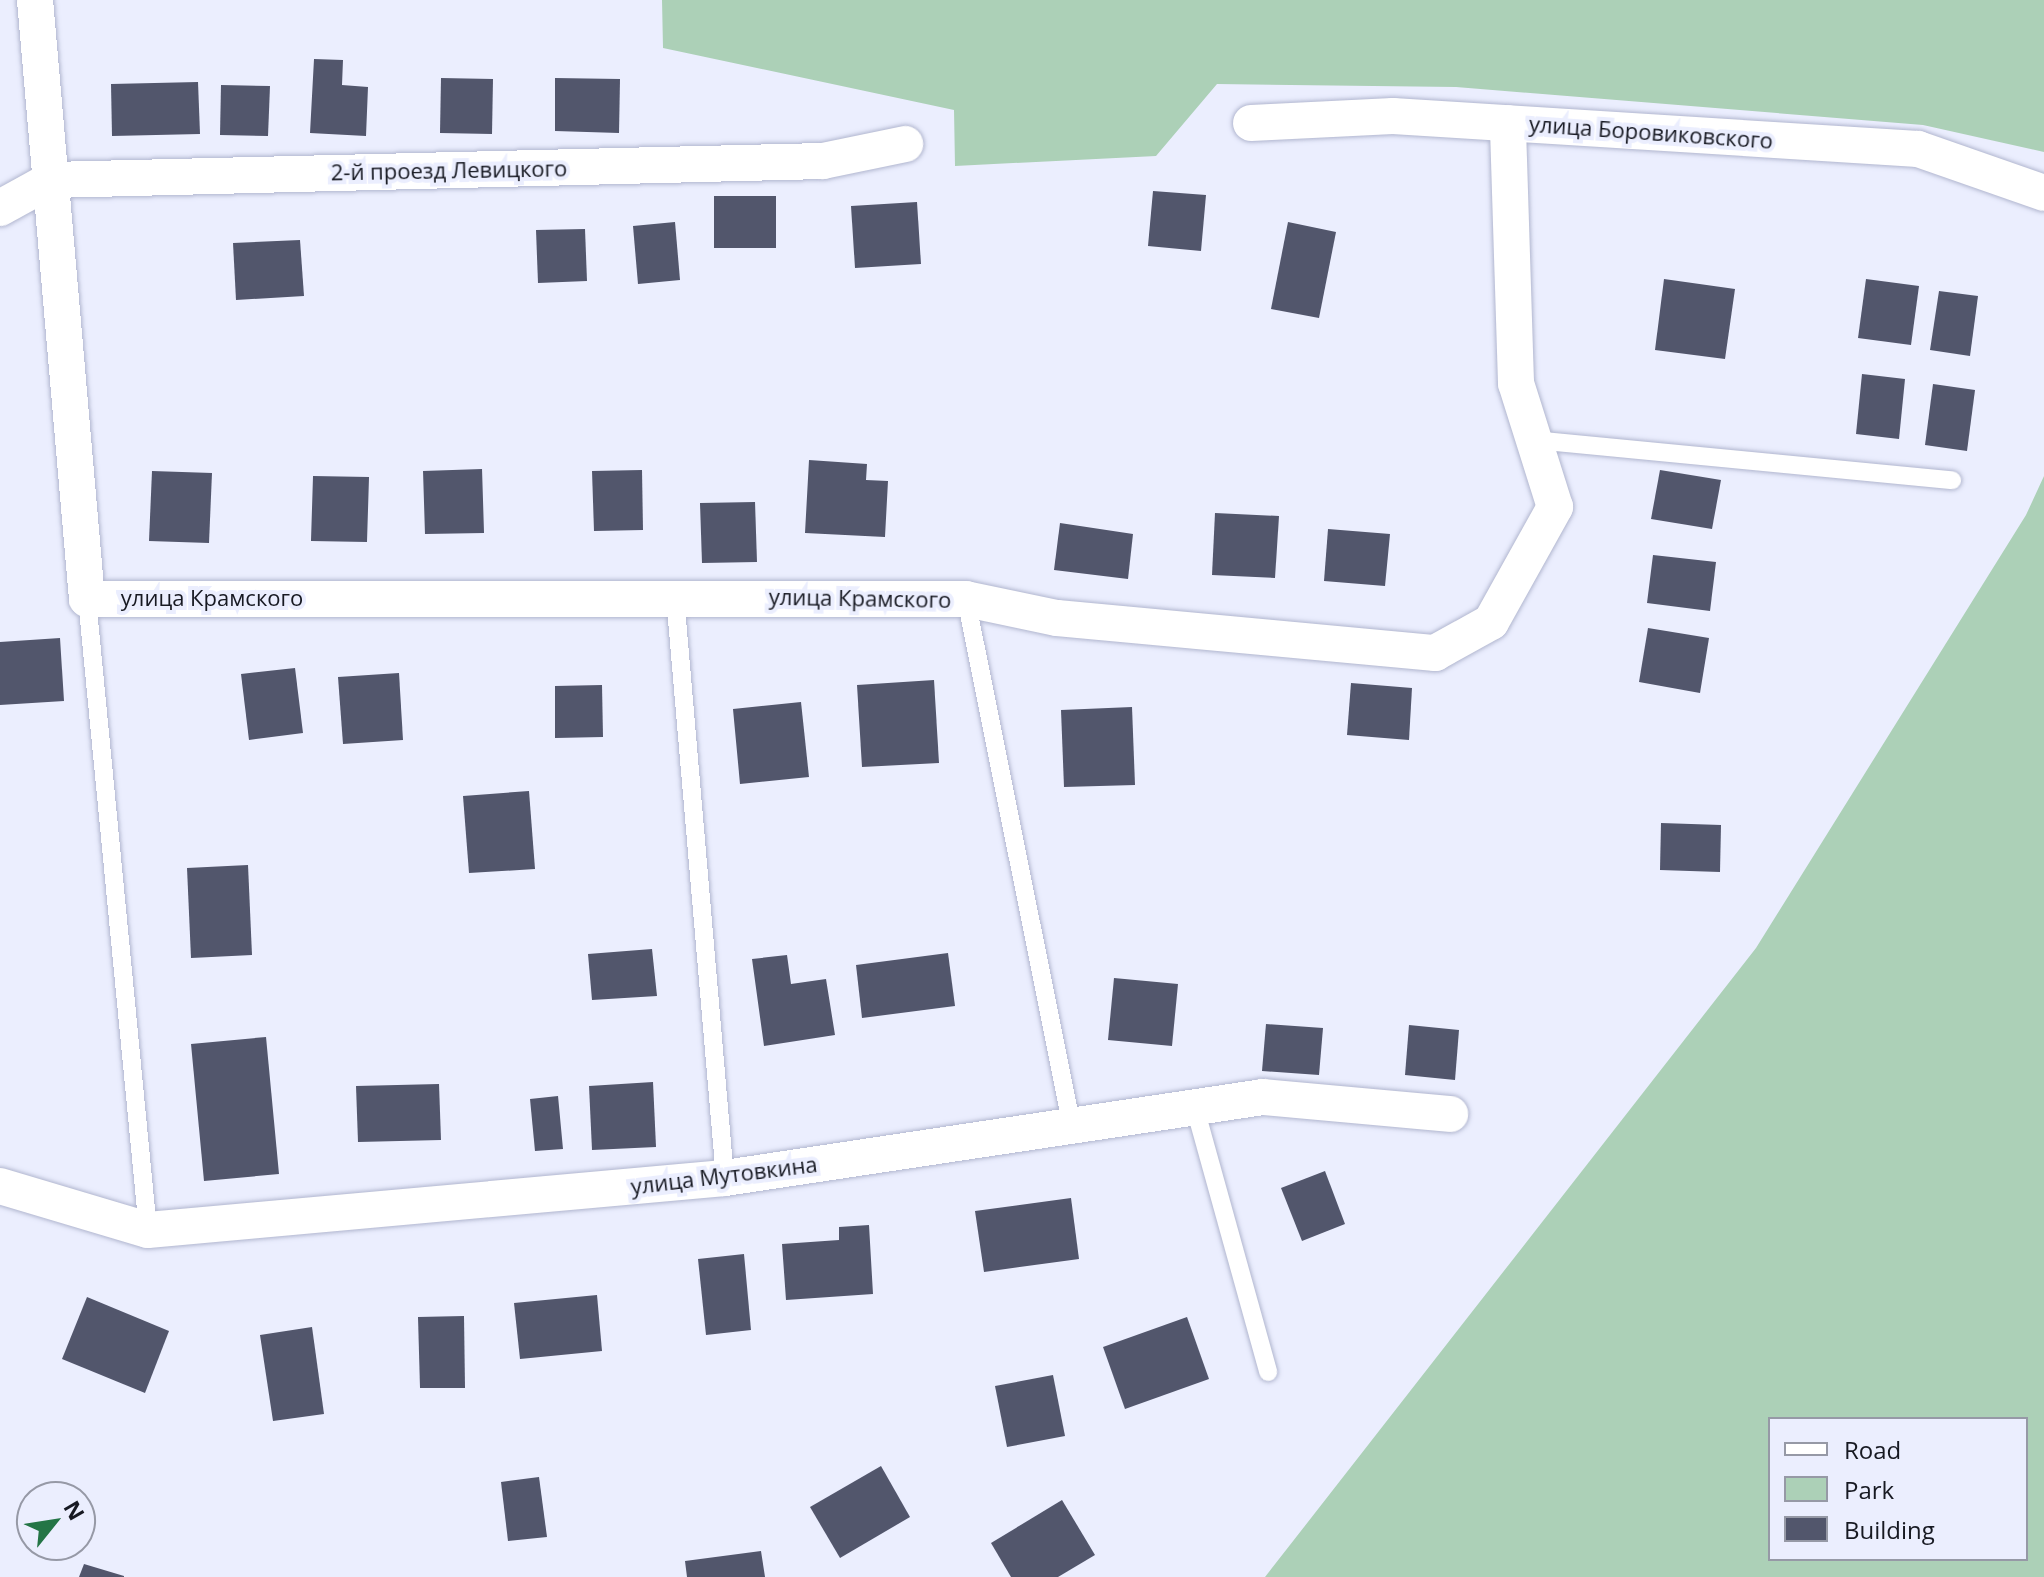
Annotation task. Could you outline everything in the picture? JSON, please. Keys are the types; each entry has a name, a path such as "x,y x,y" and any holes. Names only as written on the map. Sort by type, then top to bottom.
{"street":[{"path":"35,0 87,599"},
{"name":"улица Боровиковского","path":"1251,123 1393,116 1918,149 2044,193"},
{"path":"1508,123 1516,383 1534,440"},
{"name":"2-й проезд Левицкого","path":"1,210 51,180 823,161 905,144"},
{"name":"улица Крамского","path":"87,599 675,596 966,599 1057,618 1435,653 1491,622 1555,507 1534,440"},
{"name":"улица Мутовкина","path":"0,1186 148,1230 725,1178 1263,1097 1450,1114"}],"lane":[{"path":"1534,440 1952,480"},
{"path":"675,596 725,1178"},
{"path":"87,599 148,1230"},
{"path":"966,599 1072,1127"},
{"path":"1195,1108 1268,1372"}],"green space":[{"path":"662,0 2044,0 2044,152 1923,125 1456,87 1217,84 1156,156 955,166 954,110 663,48"},
{"path":"2044,476 2044,1577 1265,1577 1756,948 2026,515"}],"building":[{"path":"314,59 343,60 342,85 368,87 366,136 310,133"},
{"path":"441,78 493,79 492,134 440,133"},
{"path":"555,78 620,79 619,133 555,131"},
{"path":"198,82 200,134 112,136 111,84"},
{"path":"221,85 270,86 268,136 220,135"},
{"path":"1153,191 1206,195 1201,251 1148,246"},
{"path":"714,196 776,196 776,248 714,248"},
{"path":"917,202 921,264 855,268 851,206"},
{"path":"675,222 680,280 638,284 633,226"},
{"path":"1288,222 1336,232 1319,318 1271,309"},
{"path":"585,229 587,281 538,283 536,230"},
{"path":"300,240 304,296 236,300 233,243"},
{"path":"1664,279 1735,289 1725,359 1655,350"},
{"path":"1866,279 1919,286 1911,345 1858,338"},
{"path":"1939,291 1978,296 1970,356 1930,350"},
{"path":"1862,374 1905,379 1899,439 1856,434"},
{"path":"1933,384 1975,390 1967,451 1925,445"},
{"path":"809,460 867,464 866,480 888,481 885,537 805,533"},
{"path":"482,469 484,533 425,534 423,471"},
{"path":"642,470 643,530 594,531 592,471"},
{"path":"1660,470 1721,480 1712,529 1651,519"},
{"path":"152,471 212,473 209,543 149,541"},
{"path":"313,476 369,477 367,542 311,541"},
{"path":"755,502 757,562 702,563 700,503"},
{"path":"1215,513 1279,516 1275,578 1212,575"},
{"path":"1060,523 1133,534 1128,579 1054,570"},
{"path":"1328,529 1390,534 1385,586 1324,581"},
{"path":"1653,555 1716,562 1710,611 1647,603"},
{"path":"1648,628 1709,638 1700,693 1639,682"},
{"path":"60,638 64,701 0,705 0,642"},
{"path":"295,668 303,733 249,740 241,674"},
{"path":"399,673 403,740 343,744 338,677"},
{"path":"934,680 939,763 862,767 857,685"},
{"path":"1351,683 1412,688 1409,740 1347,735"},
{"path":"602,685 603,737 555,738 555,686"},
{"path":"801,702 809,777 740,784 733,709"},
{"path":"1132,707 1135,785 1064,787 1061,710"},
{"path":"529,791 535,869 469,873 463,796"},
{"path":"1661,823 1721,825 1720,872 1660,870"},
{"path":"248,865 252,955 191,958 187,868"},
{"path":"652,949 657,996 592,1000 588,954"},
{"path":"948,953 955,1006 862,1018 856,965"},
{"path":"787,955 791,984 826,979 835,1035 764,1046 752,959"},
{"path":"1114,978 1178,984 1172,1046 1108,1040"},
{"path":"1266,1024 1323,1028 1319,1075 1262,1071"},
{"path":"1409,1025 1459,1030 1455,1080 1405,1075"},
{"path":"266,1037 279,1174 204,1181 191,1044"},
{"path":"653,1082 656,1147 592,1150 589,1086"},
{"path":"439,1084 441,1140 358,1142 356,1086"},
{"path":"558,1096 563,1149 535,1151 530,1099"},
{"path":"1325,1171 1345,1224 1302,1241 1281,1188"},
{"path":"1071,1198 1079,1259 984,1272 975,1211"},
{"path":"869,1225 873,1294 786,1300 782,1244 839,1240 839,1227"},
{"path":"744,1254 751,1330 706,1335 698,1259"},
{"path":"597,1295 602,1351 520,1359 514,1303"},
{"path":"87,1297 169,1331 145,1393 62,1359"},
{"path":"464,1316 465,1388 420,1388 418,1317"},
{"path":"1187,1317 1209,1379 1125,1409 1103,1347"},
{"path":"312,1327 324,1414 273,1421 260,1335"},
{"path":"1053,1375 1065,1436 1007,1447 995,1386"},
{"path":"881,1466 910,1517 840,1558 810,1507"},
{"path":"539,1477 547,1537 508,1541 501,1482"},
{"path":"1062,1500 1095,1555 1058,1577 1011,1577 991,1543"},
{"path":"761,1551 765,1577 687,1577 685,1561"},
{"path":"84,1564 124,1576 124,1577 79,1577"}]}
